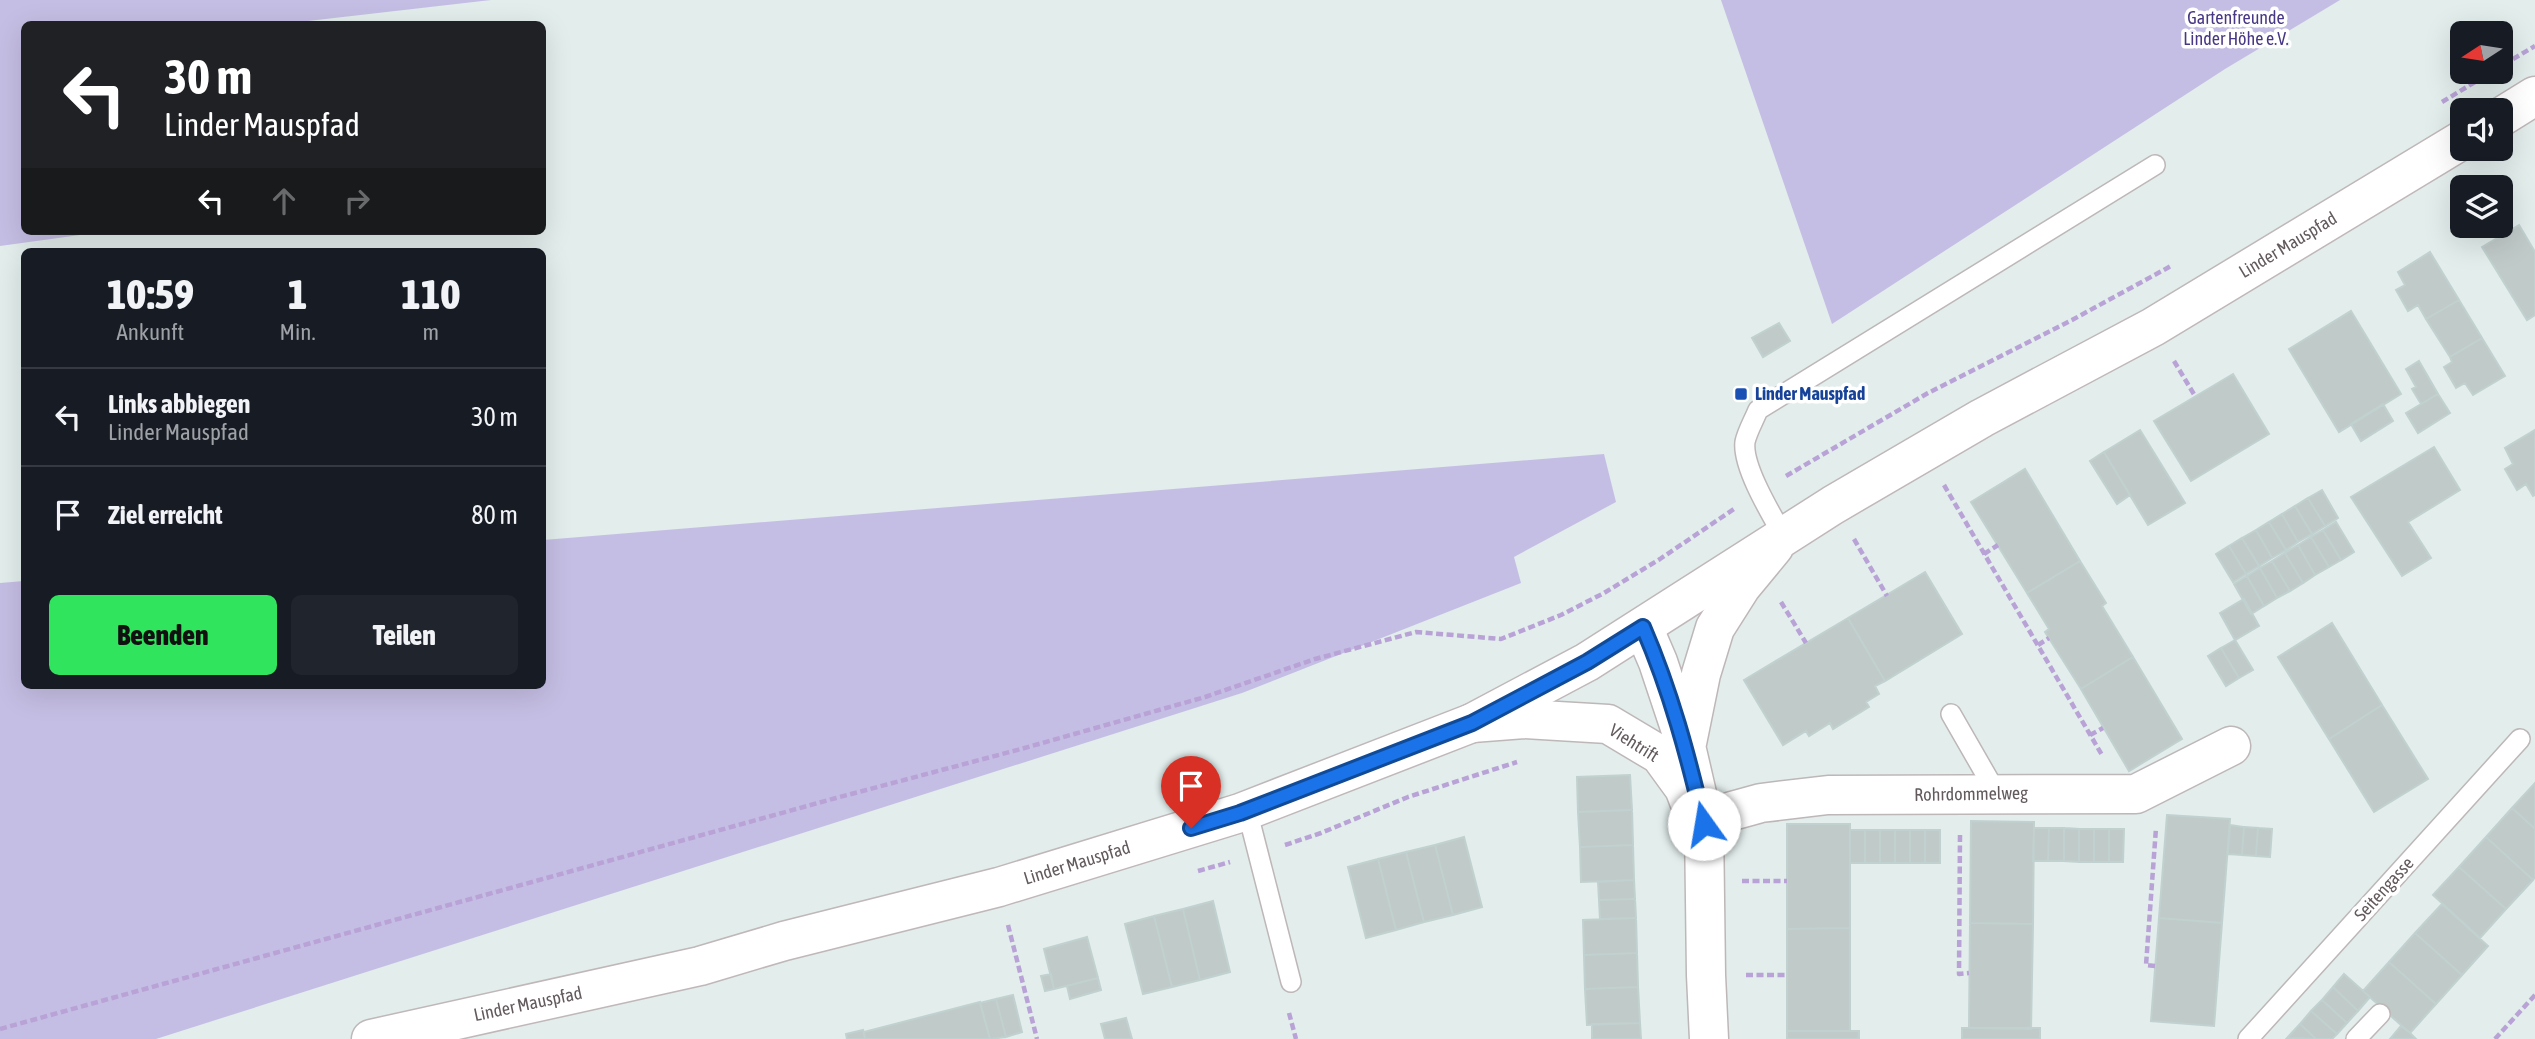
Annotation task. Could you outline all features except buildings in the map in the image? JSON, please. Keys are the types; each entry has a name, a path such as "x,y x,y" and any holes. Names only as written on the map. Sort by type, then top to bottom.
{"street":[{"path":"2513,110 2535,96"},
{"name":"Linder Mauspfad","path":"371,1039 700,966 784,941 999,887 1247,810 1472,723 1587,662 1833,505 1924,451 2153,327 2450,147"},
{"name":"Viehtrift","path":"1686,746 1701,674 1715,628 1741,586 1783,535"},
{"name":"Viehtrift","path":"1643,627 1658,662 1686,746 1705,833 1709,1039"},
{"name":"Viehtrift","path":"1472,723 1524,719 1608,724 1660,755 1684,788 1705,833"},
{"name":"Rohrdommelweg","path":"1705,833 1732,811 1761,803 1828,795 2136,794 2231,746"}],"lane":[{"path":"1783,535 1759,492 1751,472 1745,443 1758,410 2155,165"},
{"path":"1951,714 1997,794"},
{"name":"Seitengasse","path":"2248,1039 2521,739"},
{"path":"1247,810 1291,982"},
{"path":"2357,1039 2380,1014"}],"path":[{"path":"2513,59 2535,46"},
{"path":"2433,108 2473,84"},
{"path":"0,1030 1034,746 1205,697 1315,659 1416,632 1501,639 1560,615 1604,593 1759,492 1928,393 2072,320 2174,264"},
{"path":"1924,451 2103,757"},
{"path":"1833,505 1887,596"},
{"path":"1984,554 1998,545"},
{"path":"2038,645 2049,638"},
{"path":"2090,735 2103,728"},
{"path":"2152,785 2157,818 2146,965 2155,966"},
{"path":"1960,795 1959,974 1969,973"},
{"path":"2153,869 2163,870"},
{"path":"1960,875 1970,875"},
{"path":"999,887 1037,1039"},
{"path":"2494,1039 2535,995"}],"green space":[{"path":"0,0 491,0 308,21 21,21 21,235 80,235 0,246"},
{"name":"Gartenfreunde Linder Höhe e.V.","path":"1721,0 2340,0 2225,69 1832,324"},
{"path":"1604,454 1616,502 1514,557 1521,583 1242,693 156,1039 0,1039 0,583 21,581 21,689 546,689 546,540"}],"place":[{"name":"Linder Mauspfad","path":"1741,394"}],"route":[{"path":"1191,828 1240,813 1472,723 1587,662 1643,627 1658,662 1686,746 1704,824"}]}
